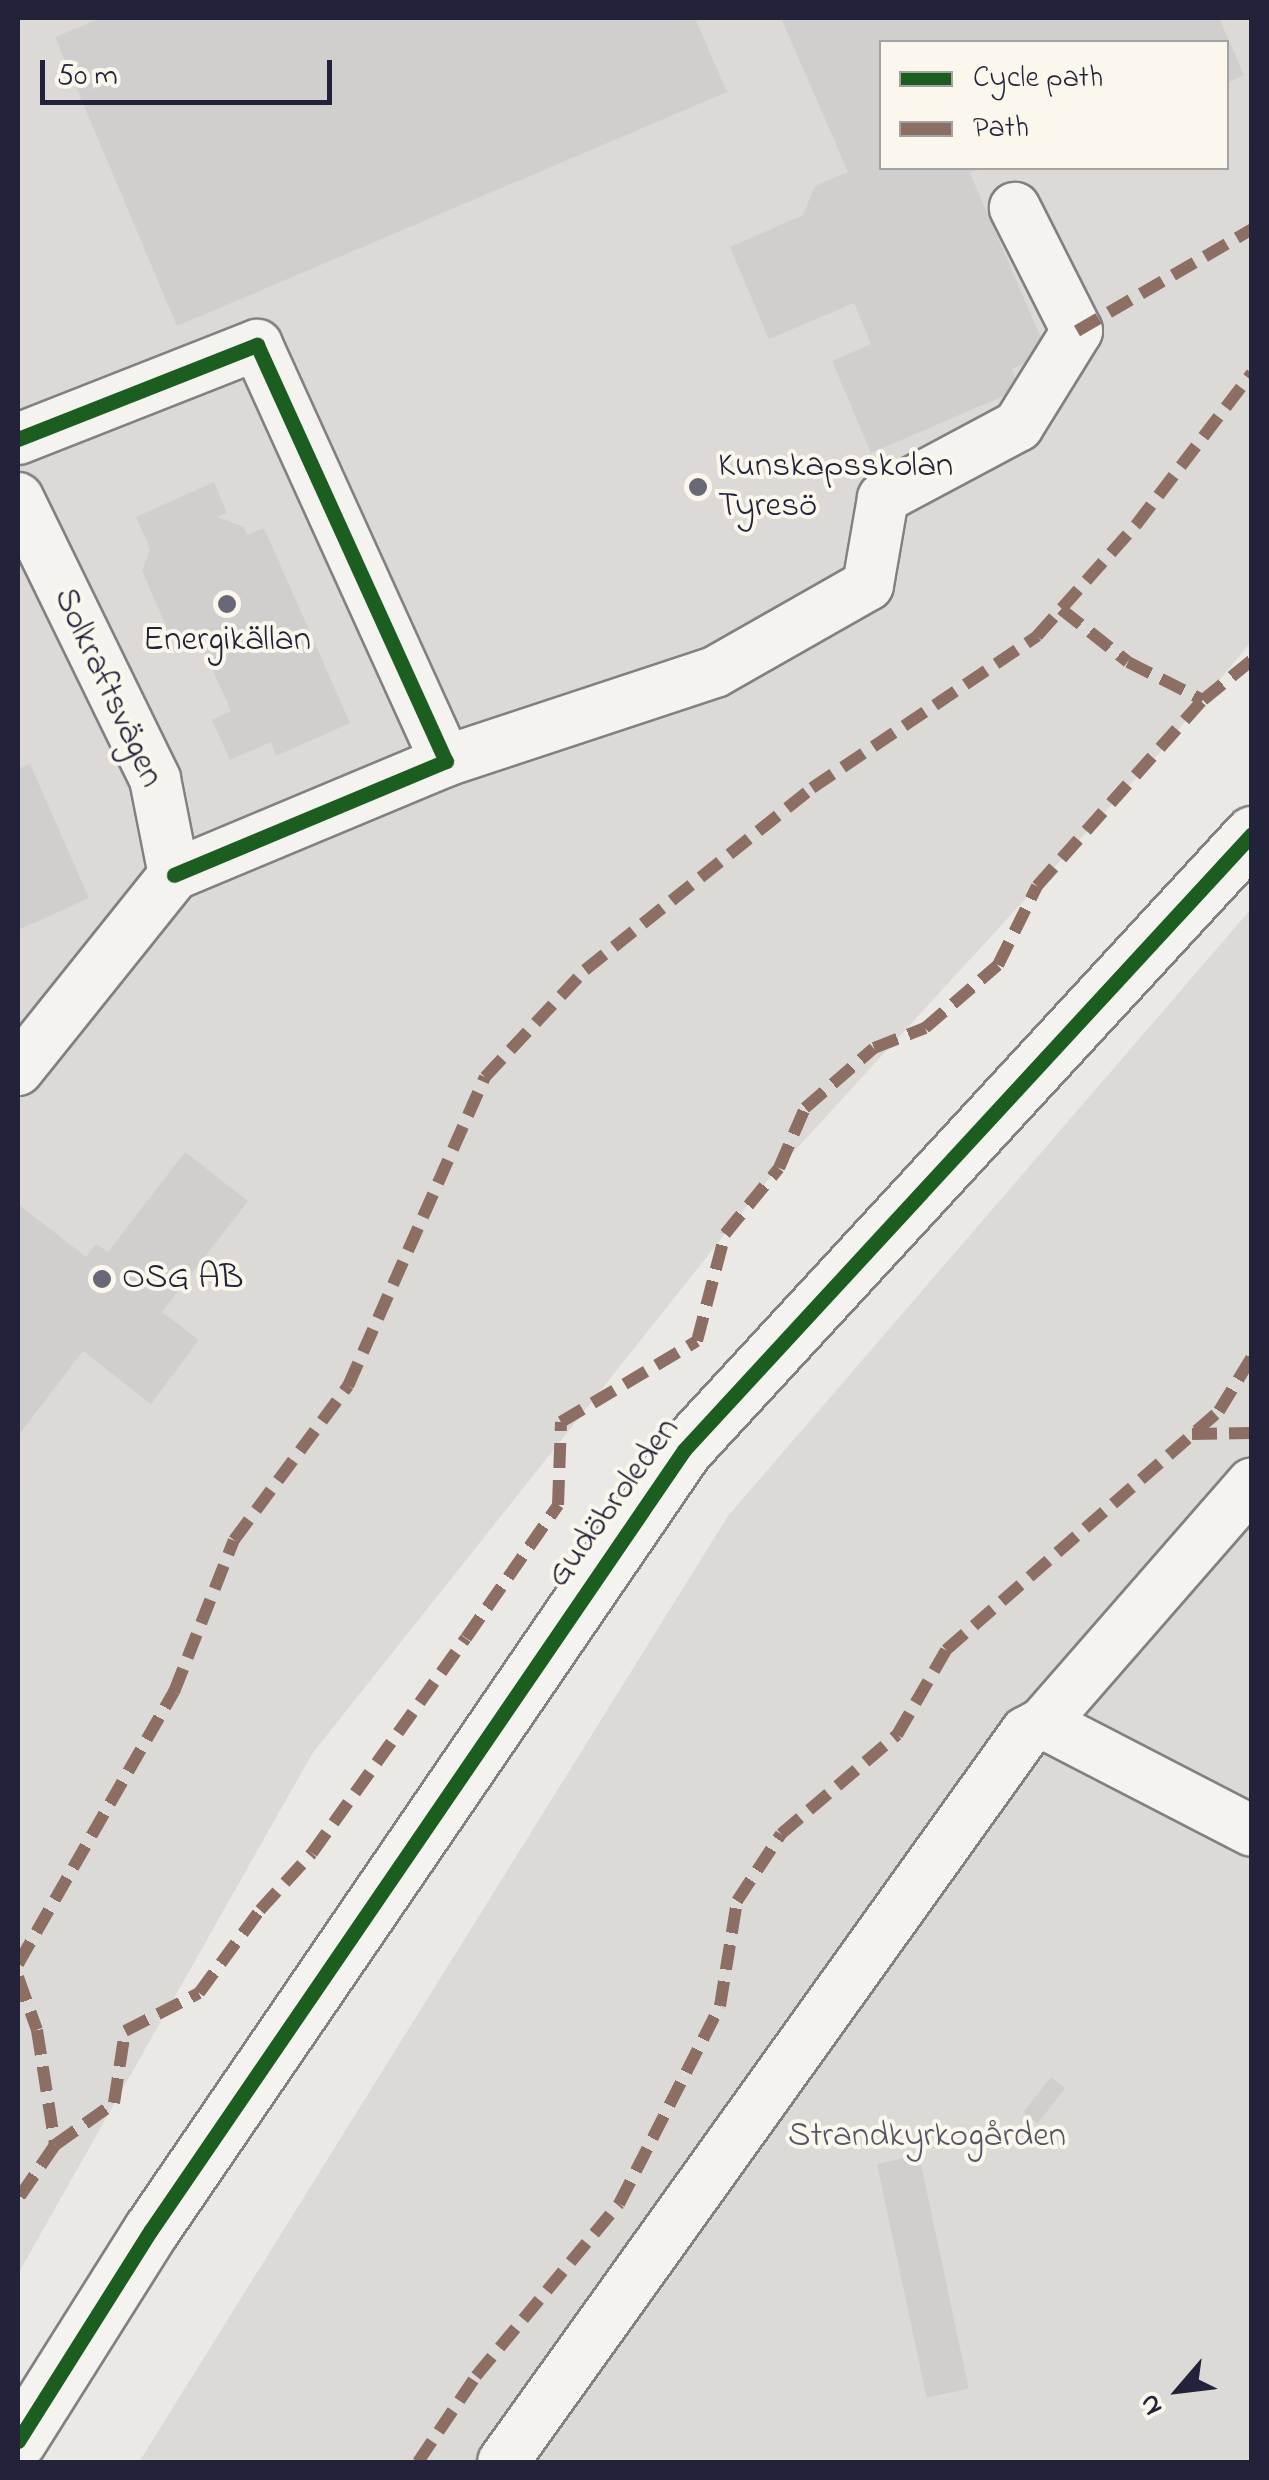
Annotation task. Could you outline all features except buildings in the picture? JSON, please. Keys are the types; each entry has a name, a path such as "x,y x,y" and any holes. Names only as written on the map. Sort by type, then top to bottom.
{"main road":[{"name":"Gudöbroleden","path":"18,2442 151,2230 684,1450 1252,834"},
{"name":"Gudöbroleden","path":"24,2462 151,2230"}],"street":[{"path":"18,1070 174,875 446,762 715,672 868,584 883,498 1018,426 1077,332 1015,208"},
{"path":"18,438 257,345 446,762"},
{"name":"Solkraftsvägen","path":"18,498 155,779 174,875"},
{"path":"503,2462 1014,1748 1043,1722 1252,1483"},
{"path":"1043,1722 1252,1832"}],"shaded area":[{"path":"18,18 1251,18 1251,142 1229,164 1229,40 879,40 879,170 1223,170 1149,242 1099,362 915,611 744,702 224,1002 349,1183 75,1529 18,1489"}],"green space":[{"path":"1251,142 1251,642 1160,752 767,1181 312,1754 18,2274 18,1489 75,1528 349,1183 223,1002 273,928 519,788 744,702 915,611 1099,362 1149,242 1222,170 1229,170 1229,164"},
{"path":"539,300 677,626 489,706 350,380"},
{"name":"Strandkyrkogården","path":"1251,909 1251,2462 139,2462 728,1516"}],"marked path":[{"path":"1077,331 1252,229"},
{"path":"18,1964 174,1692 234,1540 348,1386 485,1077 585,970 812,788 1037,636 1136,525 1252,373"},
{"path":"1061,609 1128,662 1203,700 1252,660"},
{"path":"55,2145 114,2103 125,2031 199,1993 260,1910 312,1853 466,1638 558,1505 561,1422 697,1341 725,1234 779,1168 805,1108 874,1048 925,1028 998,965 1037,886 1203,700"},
{"path":"418,2462 476,2376 619,2204 720,2006 737,1901 781,1834 897,1735 946,1650 1219,1411 1252,1357"},
{"path":"1192,1434 1252,1433"},
{"path":"18,1977 37,2030 55,2145 18,2199"}],"cycle path":[{"path":"18,439 257,345 446,761 174,875"},
{"path":"18,2441 151,2230 684,1450 1252,834"}],"place":[{"name":"Kunskapsskolan Tyresö","path":"698,487"},
{"name":"Energikällan","path":"227,604"},
{"name":"OSG AB","path":"102,1279"}]}
